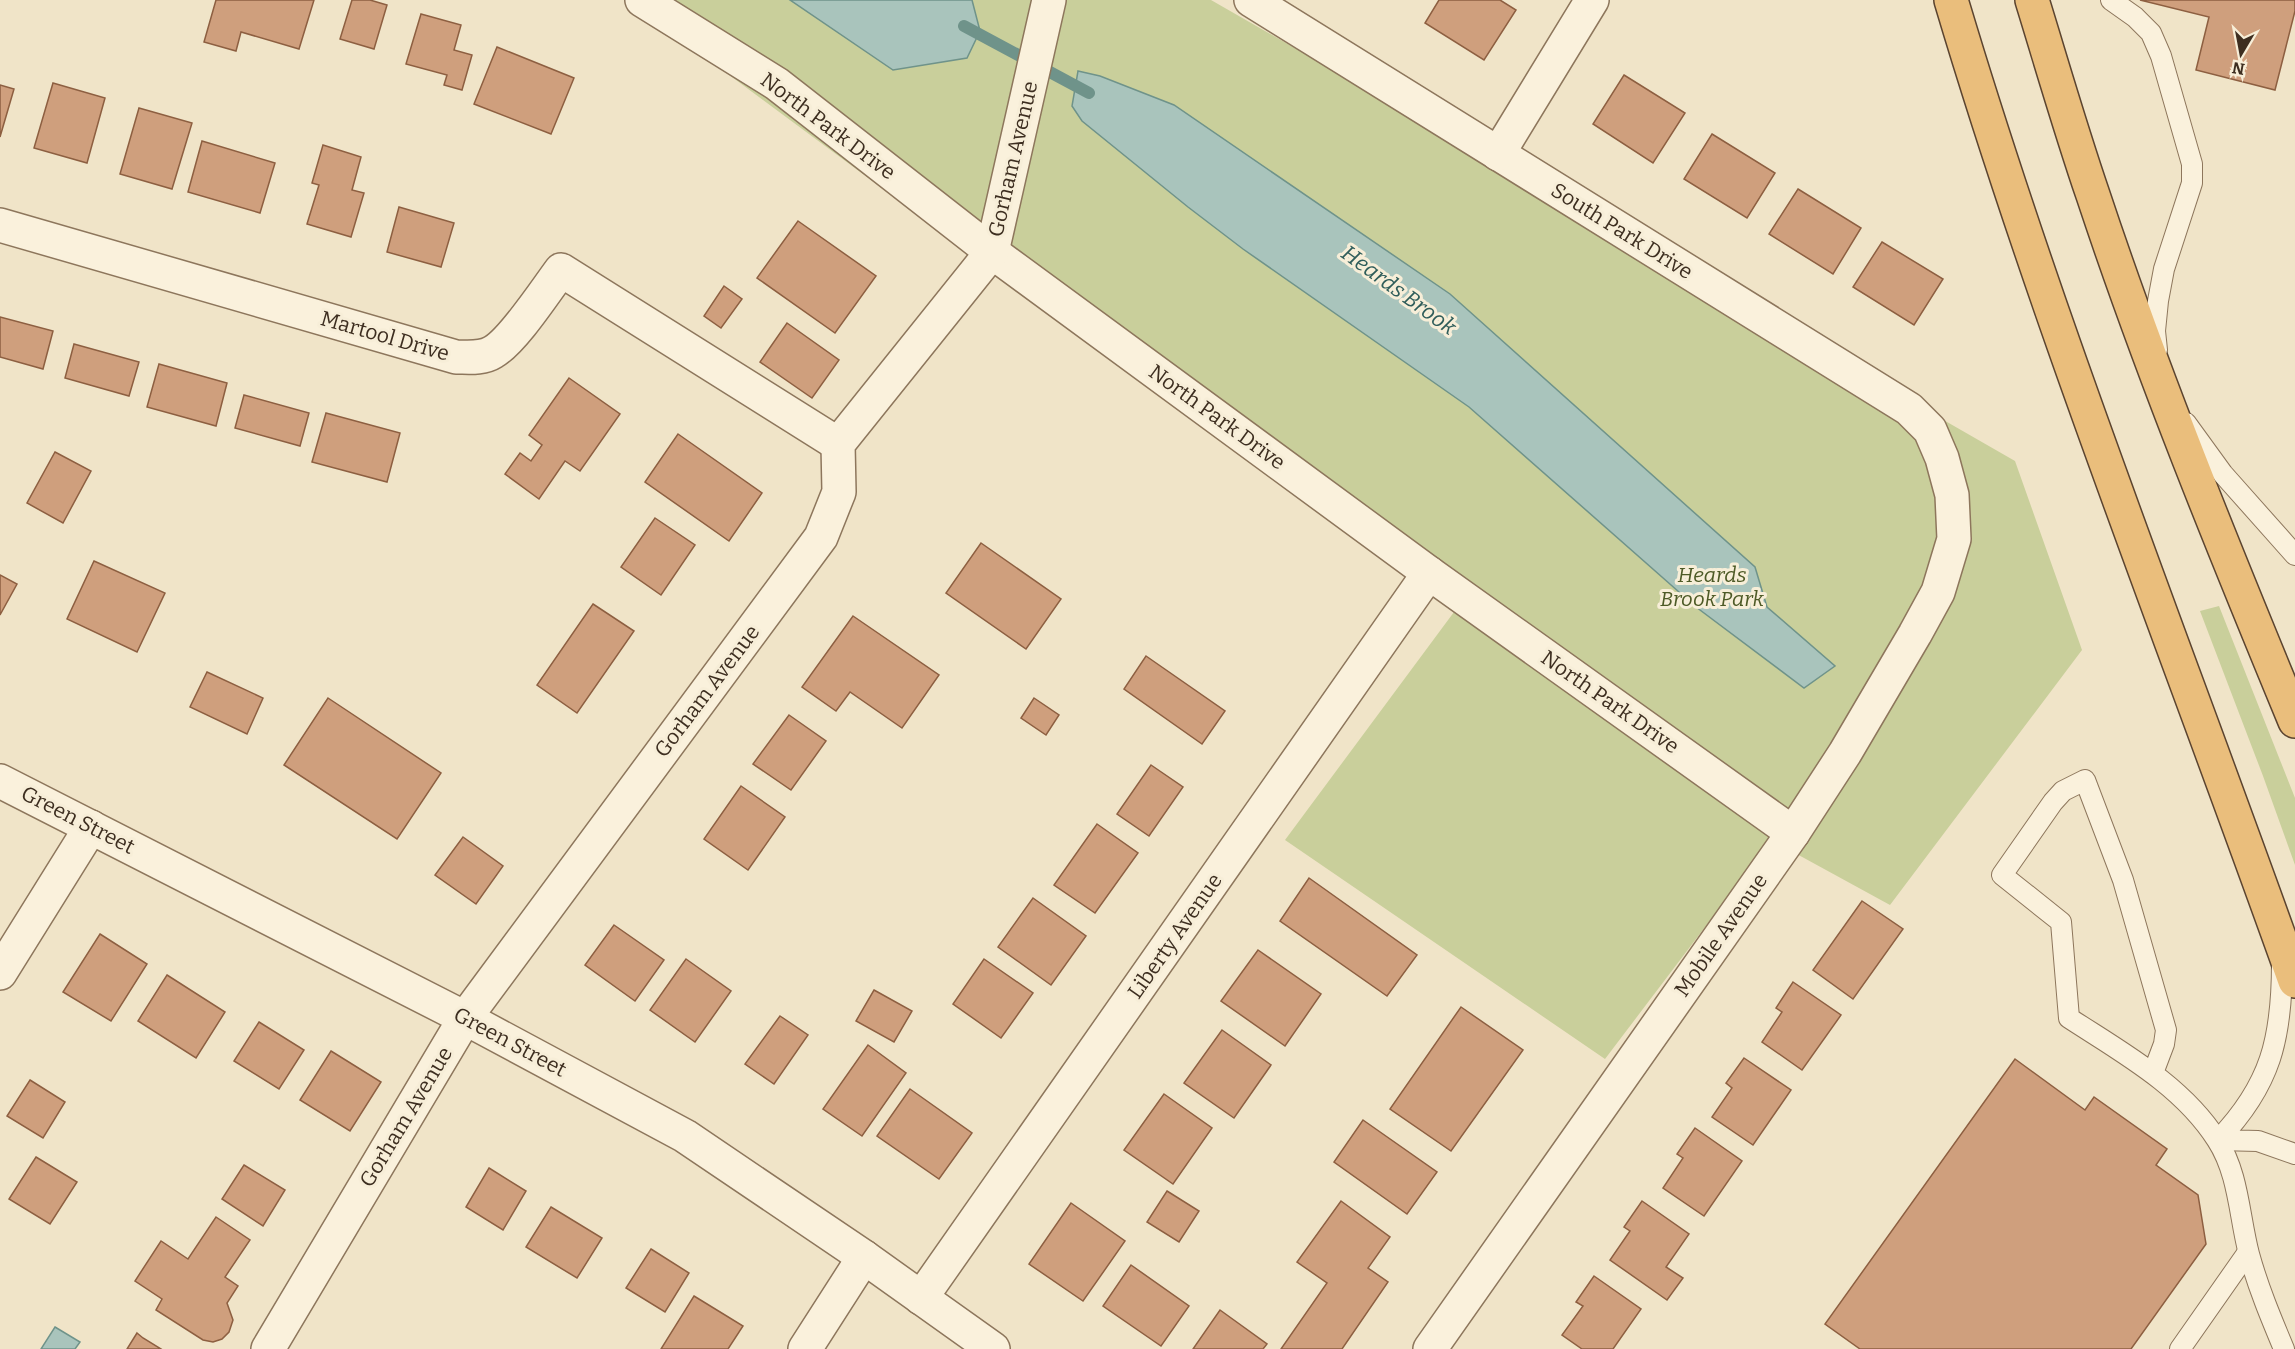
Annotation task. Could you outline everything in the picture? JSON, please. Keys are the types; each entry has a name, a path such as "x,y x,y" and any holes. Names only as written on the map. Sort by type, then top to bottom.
{"highway":[{"path":"1951,0 1976,84 2063,344 2295,981"},
{"path":"2032,0 2093,196 2165,393 2295,721"}],"street":[{"name":"North Park Drive","path":"642,0 777,84 992,252 1429,573 1793,832"},
{"name":"Gorham Avenue","path":"268,1349 465,1018 821,537 839,492 838,444 992,252 1049,0"},
{"name":"South Park Drive","path":"1251,0 1910,409 1930,430 1942,458 1952,495"},
{"path":"1498,154 1592,0"},
{"name":"Martool Drive","path":"0,225 456,357 476,357 492,353 507,341 561,270 838,444"},
{"name":"Mobile Avenue","path":"1430,1349 1793,832 1851,743 1938,592 1954,539 1952,495"},
{"name":"Liberty Avenue","path":"921,1298 1429,573"},
{"name":"Green Street","path":"0,781 465,1018 685,1136 864,1257 993,1349"},
{"path":"0,973 92,827"},
{"path":"805,1349 864,1257"}],"lane":[{"path":"2111,0 2135,16 2151,33 2161,56 2192,164 2192,183 2164,269 2158,301 2155,331 2165,393 2223,474 2295,555"},
{"path":"2153,1073 2164,1044 2166,1030 2123,880 2085,780 2063,791 2053,802 2002,875 2061,922 2069,1018 2153,1073 2177,1095 2217,1140 2234,1180 2248,1252 2260,1291 2284,1349"},
{"path":"2217,1140 2247,1107 2259,1086 2270,1056 2279,1026 2282,945"},
{"path":"2217,1140 2258,1141 2295,1154"},
{"path":"2180,1349 2248,1252"}],"green space":[{"name":"Heards Brook Park","path":"628,0 1211,0 2015,461 2082,650 1890,905 1771,840 1605,1059 1285,840 1454,612"},
{"path":"2219,606 2295,798 2295,865 2200,611"}],"water":[{"path":"790,0 972,0 980,31 967,58 893,70"},
{"path":"1078,71 1100,76 1174,105 1450,294 1755,567 1767,607 1835,666 1804,688 1696,607 1469,407 1243,249 1082,121 1072,106"},
{"path":"55,1327 80,1342 75,1349 41,1349"}],"building":[{"path":"216,0 314,0 299,49 241,32 236,51 204,42"},
{"path":"352,0 370,0 387,5 374,49 340,39"},
{"path":"1439,0 1500,0 1516,10 1484,60 1425,23"},
{"path":"2140,0 2295,0 2295,11 2275,90 2196,70 2209,17"},
{"path":"421,14 461,25 454,50 472,55 462,90 444,85 447,75 406,64"},
{"path":"497,47 574,78 551,134 474,104"},
{"path":"1624,75 1685,113 1653,163 1593,124"},
{"path":"53,83 105,98 87,163 34,148"},
{"path":"0,85 14,89 0,137"},
{"path":"139,108 192,123 172,189 120,174"},
{"path":"1712,134 1775,173 1747,218 1684,179"},
{"path":"202,141 275,163 260,213 188,192"},
{"path":"323,145 361,157 352,190 364,193 351,237 307,224 319,185 312,183"},
{"path":"1798,189 1861,228 1833,274 1769,234"},
{"path":"399,207 454,223 441,267 387,252"},
{"path":"798,221 876,276 835,333 757,278"},
{"path":"1882,242 1943,279 1914,325 1853,287"},
{"path":"724,286 742,299 721,328 704,316"},
{"path":"0,317 53,331 43,369 0,357"},
{"path":"787,323 839,360 812,398 760,362"},
{"path":"74,344 139,362 129,396 65,378"},
{"path":"159,364 227,383 216,426 147,407"},
{"path":"569,378 620,414 580,471 565,461 539,499 505,474 520,453 531,461 542,445 529,435"},
{"path":"244,395 309,413 300,446 235,428"},
{"path":"326,413 400,433 387,482 312,462"},
{"path":"678,434 762,493 729,541 645,482"},
{"path":"55,452 91,471 63,523 27,503"},
{"path":"655,518 695,545 661,595 621,567"},
{"path":"981,543 1061,599 1026,649 946,593"},
{"path":"94,561 165,593 137,652 67,619"},
{"path":"0,575 17,584 0,615"},
{"path":"593,604 634,631 577,713 537,685"},
{"path":"853,616 939,675 902,728 850,692 836,711 802,687"},
{"path":"1146,656 1225,711 1202,744 1124,689"},
{"path":"207,672 263,698 247,734 190,707"},
{"path":"328,698 441,773 397,839 284,765"},
{"path":"1034,698 1059,715 1046,735 1021,718"},
{"path":"789,715 826,741 791,790 753,764"},
{"path":"1151,765 1183,787 1149,836 1117,814"},
{"path":"741,786 785,817 748,870 704,839"},
{"path":"1097,824 1138,853 1095,913 1054,885"},
{"path":"463,837 503,866 476,904 435,875"},
{"path":"1309,878 1417,955 1387,996 1280,921"},
{"path":"1033,898 1086,936 1051,985 998,947"},
{"path":"1862,901 1903,929 1853,999 1813,970"},
{"path":"614,925 664,960 635,1001 585,965"},
{"path":"100,934 147,964 111,1021 63,992"},
{"path":"1258,950 1321,994 1285,1046 1221,1001"},
{"path":"686,959 731,991 695,1042 650,1010"},
{"path":"984,959 1033,993 1001,1038 953,1004"},
{"path":"167,975 225,1012 196,1058 138,1021"},
{"path":"1793,982 1841,1015 1802,1070 1762,1042 1782,1012 1776,1008"},
{"path":"874,990 912,1011 894,1042 856,1021"},
{"path":"1461,1007 1523,1050 1451,1151 1390,1109"},
{"path":"780,1016 808,1035 774,1084 745,1064"},
{"path":"259,1022 304,1050 279,1089 234,1061"},
{"path":"1222,1030 1271,1065 1234,1118 1184,1083"},
{"path":"868,1045 906,1073 862,1136 823,1109"},
{"path":"331,1051 381,1082 350,1131 300,1100"},
{"path":"1744,1058 1791,1090 1753,1145 1712,1117 1732,1088 1726,1083"},
{"path":"2015,1059 2085,1110 2094,1097 2167,1149 2156,1165 2198,1195 2206,1244 2131,1349 1860,1349 1825,1324"},
{"path":"30,1080 65,1102 43,1138 7,1116"},
{"path":"910,1089 972,1133 939,1179 877,1136"},
{"path":"1164,1094 1212,1128 1173,1184 1124,1150"},
{"path":"1363,1120 1437,1172 1407,1214 1334,1162"},
{"path":"1695,1128 1742,1161 1704,1216 1663,1188 1683,1158 1677,1154"},
{"path":"36,1157 77,1182 50,1224 9,1199"},
{"path":"244,1165 285,1190 263,1226 222,1199"},
{"path":"489,1168 526,1191 503,1230 466,1207"},
{"path":"1167,1191 1199,1211 1179,1242 1147,1222"},
{"path":"1341,1201 1390,1237 1368,1268 1388,1282 1342,1349 1281,1349 1327,1283 1297,1262"},
{"path":"1642,1201 1689,1234 1666,1267 1683,1278 1667,1300 1610,1260 1630,1231 1624,1227"},
{"path":"1071,1203 1125,1241 1083,1301 1029,1264"},
{"path":"551,1207 602,1238 577,1278 526,1247"},
{"path":"216,1217 250,1240 225,1277 238,1286 227,1303 233,1320 229,1332 222,1339 213,1342 203,1340 156,1310 162,1299 135,1281 161,1241 188,1259"},
{"path":"651,1249 689,1273 665,1312 626,1288"},
{"path":"1131,1265 1189,1306 1161,1346 1103,1306"},
{"path":"1594,1276 1641,1309 1613,1349 1582,1349 1562,1335 1583,1306 1576,1302"},
{"path":"694,1296 743,1326 728,1349 661,1349"},
{"path":"1220,1310 1267,1344 1263,1349 1193,1349"},
{"path":"137,1333 143,1338 161,1349 127,1349"}],"waterway":[{"name":"Heards Brook","path":"964,26 1089,93"}]}
